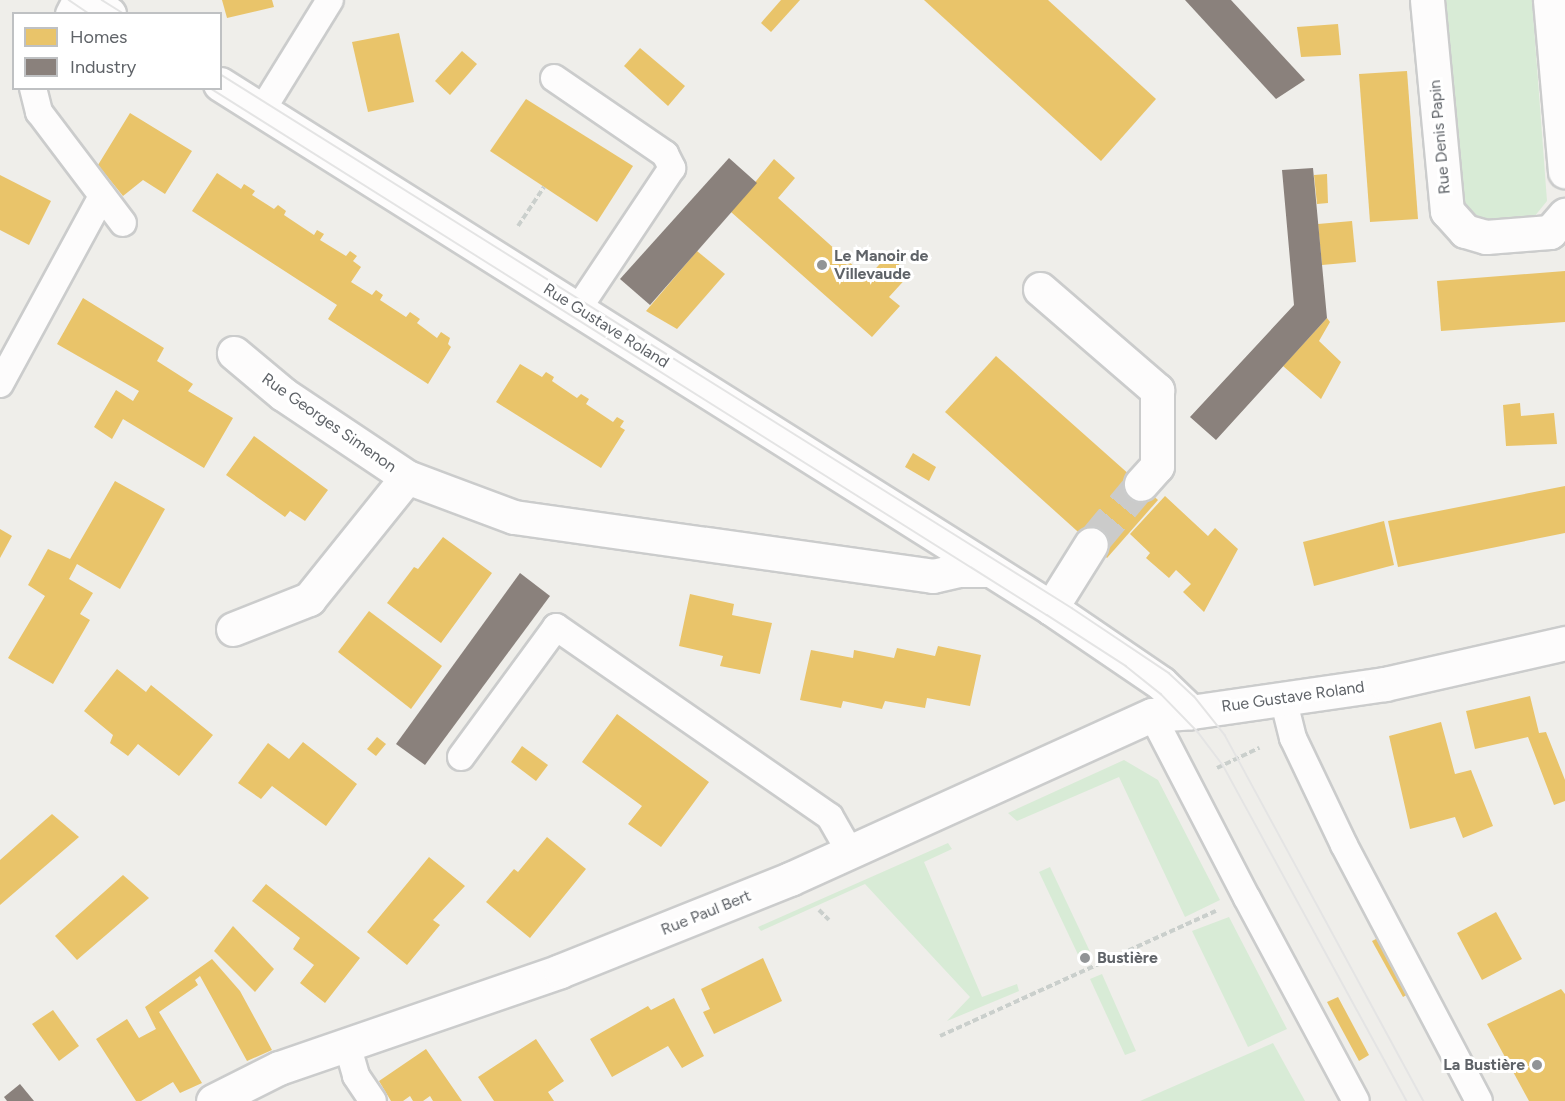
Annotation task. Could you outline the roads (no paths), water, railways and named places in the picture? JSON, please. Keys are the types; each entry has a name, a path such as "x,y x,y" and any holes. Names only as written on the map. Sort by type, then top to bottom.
{"street":[{"path":"87,0 106,12"},
{"name":"Rue Denis Papin","path":"1427,0 1447,211 1465,231 1486,237 1550,232 1565,215"},
{"path":"1550,0 1565,171"},
{"name":"Rue Gustave Roland","path":"222,85 1051,608 1161,683 1191,712 1385,684 1565,643"},
{"path":"1040,289 1156,390 1157,465 1141,484"},
{"name":"Rue Georges Simenon","path":"233,629 309,599 407,477 283,394 234,354"},
{"path":"407,477 514,517 933,576 960,570 990,570"},
{"path":"1051,608 1090,544"},
{"name":"Rue Paul Bert","path":"213,1101 279,1068 560,971 790,879 1152,715 1191,712"}],"lane":[{"path":"262,110 330,0"},
{"path":"554,78 664,154 672,168 578,309"},
{"path":"34,90 39,112 123,223"},
{"path":"0,384 102,196"},
{"path":"460,757 556,627 830,817 850,852"},
{"path":"1283,698 1293,738 1344,845 1479,1101"},
{"path":"1152,715 1246,898 1356,1101"},
{"path":"347,1044 356,1076 373,1101"}],"tunnel":[{"path":"1091,544 1141,484"}],"tram line":[{"path":"69,0 87,12"},
{"path":"102,0 121,12"},
{"path":"222,75 1072,608 1169,673 1194,696 1225,735 1424,1101"},
{"path":"213,90 1047,615 1126,666 1161,694 1198,732 1223,765 1407,1101"}],"place":[{"name":"Le Manoir de Villevaude","path":"822,265"},
{"name":"Bustière","path":"1085,958"},
{"name":"La Bustière","path":"1537,1065"}]}
